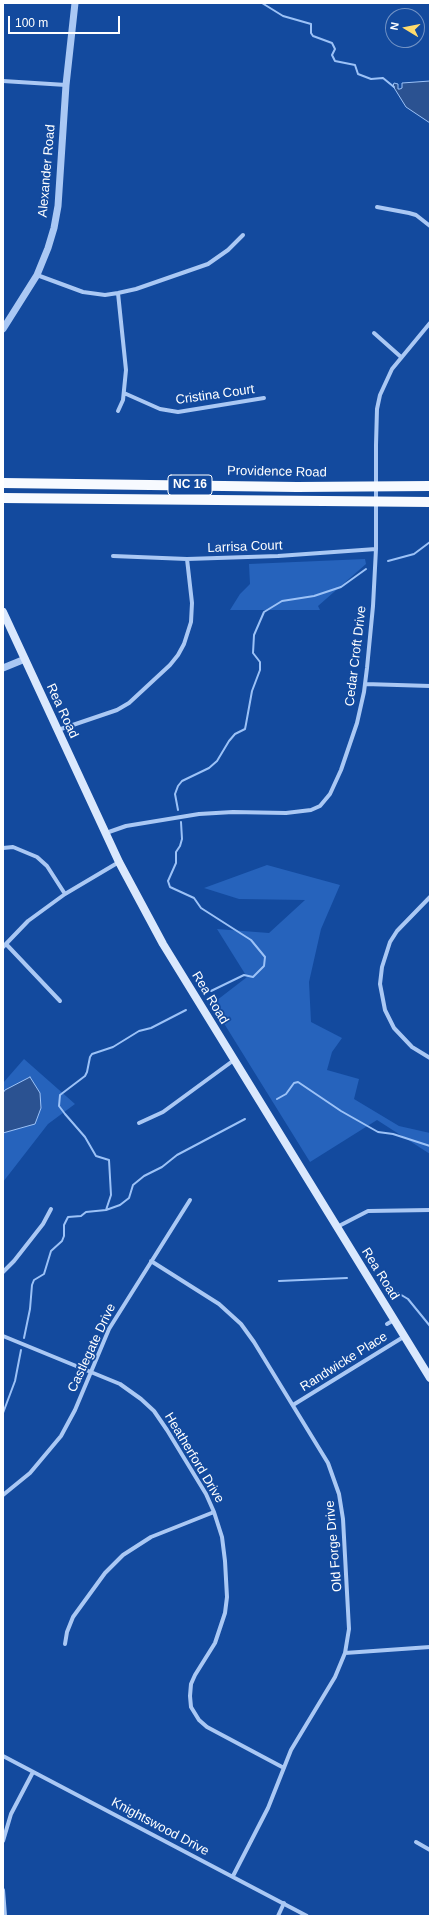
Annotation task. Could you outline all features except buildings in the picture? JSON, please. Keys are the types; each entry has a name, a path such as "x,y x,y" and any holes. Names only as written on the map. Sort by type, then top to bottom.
{"main road":[{"name":"Providence Road","path":"3,483 297,487 377,485 430,486"},
{"name":"NC 16","path":"3,498 148,498 430,502"},
{"name":"Rea Road","path":"3,612 119,862 163,944 430,1378"}],"street":[{"name":"Alexander Road","path":"3,329 37,275 48,248 56,213 66,85 75,3"},
{"path":"3,81 66,85"},
{"path":"377,208 416,215 430,226"},
{"path":"37,275 83,292 106,295 118,293 136,289 208,264 228,250 242,235"},
{"path":"118,293 126,370 124,393 118,411"},
{"name":"Cedar Croft Drive","path":"106,833 126,826 199,814 232,812 286,812 316,809 330,794 341,770 357,723 365,684 373,606 376,549 377,409 385,382 401,357 430,323"},
{"path":"374,333 401,357"},
{"name":"Cristina Court","path":"124,393 160,409 178,412 264,398"},
{"name":"Larrisa Court","path":"113,556 187,559 278,556 376,549"},
{"path":"57,730 117,710 129,703 170,665 178,655 184,644 191,622 192,603 187,559"},
{"path":"3,668 25,659"},
{"path":"365,684 430,686"},
{"path":"3,848 13,847 37,857 47,866 65,894"},
{"path":"60,1001 4,945 28,921 65,894 119,862"},
{"path":"430,897 397,931 390,942 382,967 380,984 385,1010 394,1028 412,1047 430,1058"},
{"path":"139,1123 163,1112 234,1060"},
{"name":"Castlegate Drive","path":"3,1495 30,1473 52,1448 68,1422 109,1329 190,1200"},
{"path":"3,1272 39,1229 51,1209"},
{"path":"337,1227 368,1211 430,1210"},
{"name":"Old Forge Drive","path":"151,1261 201,1292 233,1317 254,1342 323,1454 339,1494 343,1519 349,1608 349,1629 345,1653 335,1677 300,1733 268,1808 233,1876"},
{"path":"387,1324 394,1320"},
{"name":"Heatherford Drive","path":"3,1336 120,1384 141,1399 154,1411 206,1494 214,1512 222,1537 227,1576 227,1597 221,1627 214,1643 191,1684 190,1696 192,1707 198,1720 207,1727 284,1768"},
{"name":"Randwicke Place","path":"293,1405 405,1336"},
{"path":"65,1644 67,1632 74,1617 105,1573 123,1555 151,1537 214,1512"},
{"path":"345,1653 430,1647"},
{"name":"Knightswood Drive","path":"3,1756 307,1916"},
{"path":"3,1841 11,1814 33,1772"},
{"path":"416,1842 430,1850"},
{"path":"3,1890 5,1916"},
{"path":"278,1916 284,1903"}],"shaded area":[{"path":"430,81 430,123 406,107 393,86 394,83 398,84 398,89 400,89 402,88 402,83"},
{"path":"365,559 366,564 318,606 320,610 230,610 240,594 250,584 249,564"},
{"path":"267,865 340,885 321,929 309,982 311,1022 342,1038 332,1052 327,1070 359,1079 354,1099 399,1126 430,1133 430,1154 377,1120 310,1162 212,1004 247,977 217,929 269,933 305,900 239,899 204,888"},
{"path":"24,1059 75,1104 48,1124 3,1182 3,1083"},
{"path":"30,1077 40,1093 41,1108 35,1124 3,1133 3,1093 5,1090"}],"waterway":[{"path":"262,3 283,16 311,24 311,33 313,36 332,43 335,49 332,55 335,61 355,65 358,74 371,79 383,78 394,87"},
{"path":"388,561 414,554 430,542"},
{"path":"178,810 175,794 182,781 209,768 217,761 235,734 245,729 252,691 260,670 260,662 253,653 254,635 264,612 282,601 314,596 341,587 366,569"},
{"path":"181,822 182,839 176,852 176,863 168,881 170,887 194,898 201,908 251,940 265,957 264,966 253,977 244,975 211,991"},
{"path":"106,1210 111,1195 109,1160 96,1156 85,1137 59,1106 60,1095 85,1076 92,1054 113,1047 139,1031 151,1028 186,1010"},
{"path":"277,1099 286,1094 294,1083 298,1082 341,1111 378,1132 393,1134 430,1146"},
{"path":"24,1338 30,1309 32,1285 34,1280 44,1274 51,1251 62,1241 64,1236 64,1225 68,1217 81,1216 86,1212 106,1210 120,1205 129,1198 133,1185 144,1176 162,1167 177,1155 245,1119"},
{"path":"279,1281 347,1278"},
{"path":"398,1293 408,1299 430,1326"},
{"path":"3,1413 15,1381 21,1350"}]}
